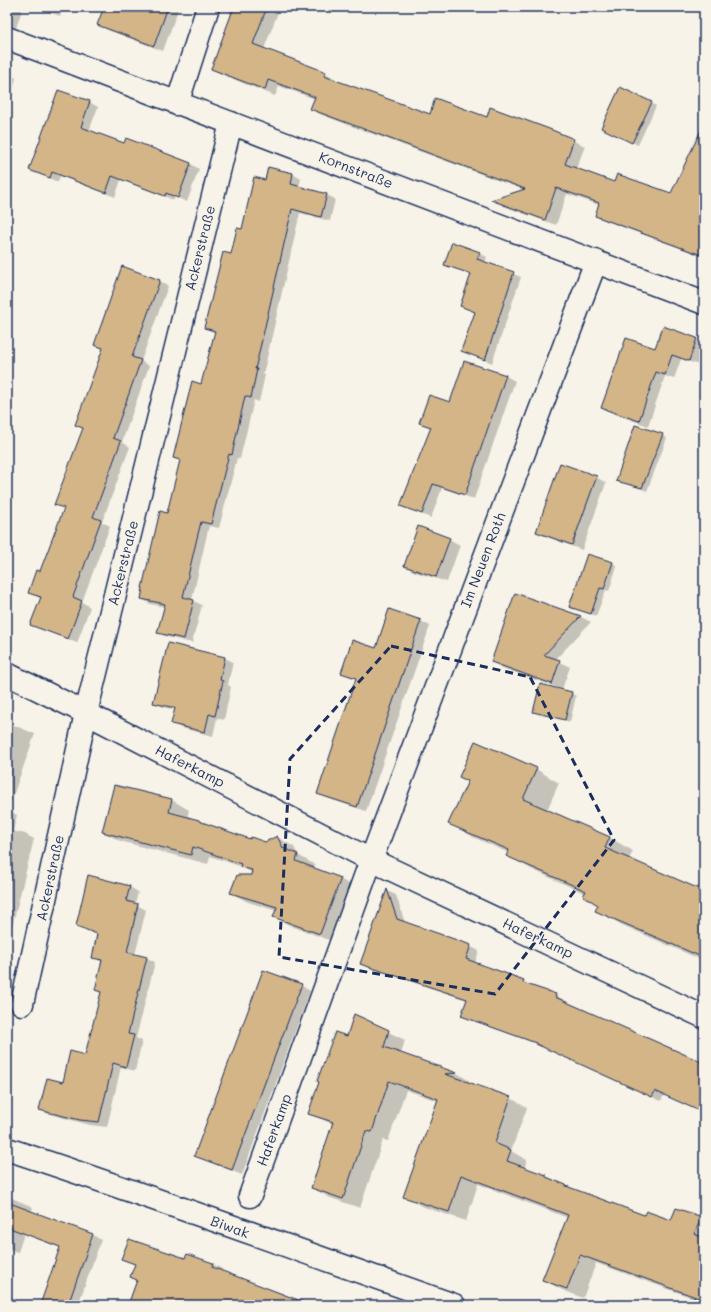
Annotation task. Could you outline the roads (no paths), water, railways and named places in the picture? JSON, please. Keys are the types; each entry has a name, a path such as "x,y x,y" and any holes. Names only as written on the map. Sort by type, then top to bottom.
{"street":[{"path":"177,104 208,7"},
{"name":"Kornstraße","path":"7,38 177,104 231,123 704,303"},
{"name":"Ackerstraße","path":"22,1004 86,712 231,123"},
{"name":"Im Neuen Roth","path":"371,860 596,261"},
{"name":"Haferkamp","path":"7,674 86,712 371,860 704,1017"},
{"name":"Haferkamp","path":"250,1196 371,860"},
{"name":"Biwak","path":"7,1149 128,1188 237,1229 454,1305"}]}
